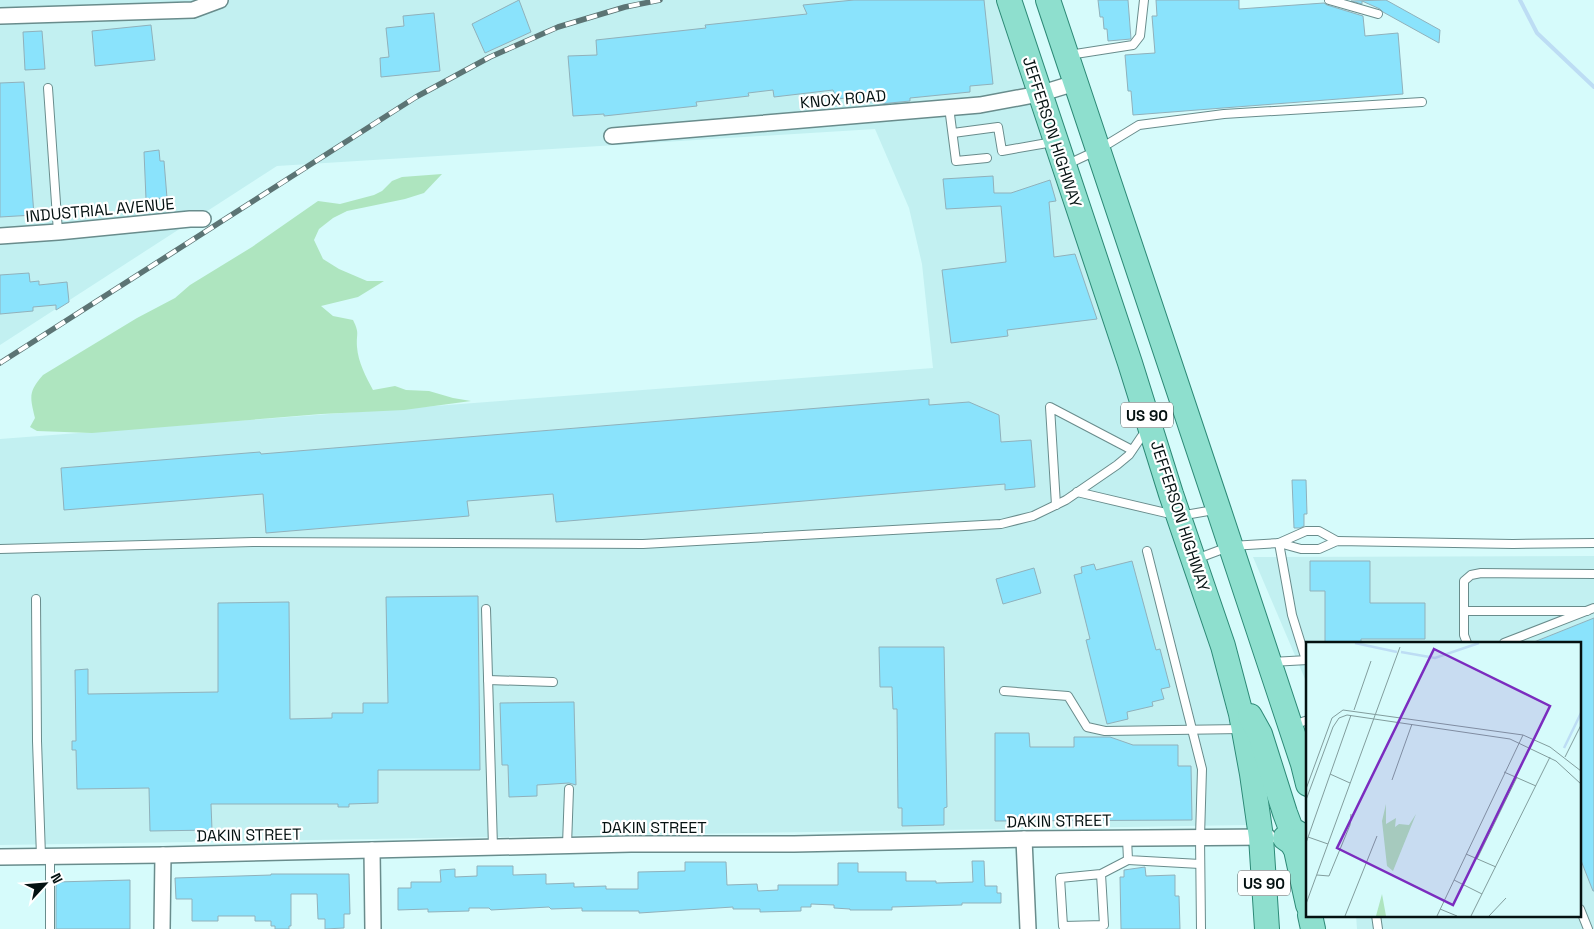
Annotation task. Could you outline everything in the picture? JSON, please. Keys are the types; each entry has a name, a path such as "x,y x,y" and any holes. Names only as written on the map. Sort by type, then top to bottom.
{"main road":[{"name":"JEFFERSON HIGHWAY","path":"1009,0 1223,646 1244,729 1261,836 1267,929"},
{"name":"US 90","path":"1048,0 1269,662 1299,723 1306,776"},
{"path":"1237,699 1249,714 1260,734 1291,829 1300,839 1292,843 1296,850 1306,896"},
{"path":"1310,916 1313,929"},
{"path":"1327,916 1328,929"}],"street":[{"path":"0,16 193,10 220,0"},
{"name":"KNOX ROAD","path":"612,136 980,105 1039,94 1075,83"},
{"name":"INDUSTRIAL AVENUE","path":"0,236 203,219"},
{"name":"DAKIN STREET","path":"0,857 631,844 794,844 1261,836 1300,839"},
{"path":"1024,839 1028,929"},
{"path":"372,850 374,929"},
{"path":"162,929 163,855"}],"lane":[{"path":"1067,56 1133,45 1140,36 1144,0"},
{"path":"1329,0 1378,14"},
{"path":"48,88 58,232"},
{"path":"1064,166 1098,150 1139,125 1224,114 1422,102"},
{"path":"949,107 956,161 988,158"},
{"path":"953,132 998,127 1002,150 1055,142"},
{"path":"1056,505 1050,408 1132,450"},
{"path":"0,549 253,542 643,544 1001,524 1032,516 1056,505 1118,466 1129,455 1150,424"},
{"path":"1077,492 1179,516 1219,509"},
{"path":"1279,543 1306,531 1319,531 1337,541"},
{"path":"1194,560 1231,546 1279,543 1301,549 1319,549 1337,541 1513,544 1594,543"},
{"path":"1279,543 1292,615 1306,657"},
{"path":"1147,551 1202,769 1200,837 1201,929"},
{"path":"1467,642 1464,634 1464,581 1471,575 1481,573 1594,574"},
{"path":"36,599 37,741 50,929"},
{"path":"486,609 492,847"},
{"path":"1464,611 1590,610"},
{"path":"1507,642 1590,610"},
{"path":"1269,662 1306,660"},
{"path":"488,680 553,682"},
{"path":"1004,691 1068,696 1086,727 1105,731 1244,729"},
{"path":"567,845 569,789"},
{"path":"1127,838 1128,860"},
{"path":"1101,874 1104,925 1063,926 1060,878 1101,874 1128,860 1200,864"},
{"path":"1582,914 1588,929"},
{"path":"1376,916 1378,929"}],"shaded area":[{"path":"0,0 997,0 1117,351 1212,648 1239,763 1247,825 0,845 0,439 933,368 922,264 909,208 875,129 277,166 0,345"},
{"path":"1594,556 1594,929 1357,929 1356,916 1582,916 1582,642 1306,642 1306,681 1253,557"}],"green space":[{"path":"442,174 424,193 405,199 347,211 333,218 319,229 314,240 323,259 339,269 367,281 384,281 358,297 321,306 333,316 353,320 357,331 359,358 373,390 395,386 406,390 429,391 471,401 404,410 321,414 92,433 37,431 30,427 35,418 31,400 33,391 43,375 137,318 175,298 190,285 252,247 318,201 340,204 374,195 382,191 392,181 402,177"}],"building":[{"path":"519,0 531,32 485,53 472,24"},
{"path":"854,0 984,0 993,84 970,86 970,92 910,98 910,101 880,104 880,101 855,103 854,97 837,99 833,90 774,97 773,90 748,93 749,96 696,102 697,106 604,116 604,114 573,116 568,56 597,55 596,40 706,28 705,25 807,14 803,5"},
{"path":"1098,0 1128,0 1131,39 1108,41 1103,17 1100,17"},
{"path":"1156,0 1239,0 1239,9 1324,3 1363,16 1365,36 1398,33 1403,94 1133,115 1131,91 1128,91 1125,55 1155,53 1152,16 1157,16"},
{"path":"1386,0 1440,30 1439,43 1380,9 1362,1 1362,4 1351,1"},
{"path":"434,13 440,71 381,77 380,58 389,57 386,28 404,26 403,16"},
{"path":"151,25 155,60 95,66 92,31"},
{"path":"42,31 45,69 25,70 23,32"},
{"path":"24,82 34,215 0,217 0,83"},
{"path":"159,150 160,161 164,161 167,198 146,199 144,152"},
{"path":"993,176 994,193 1011,193 1050,180 1056,201 1049,202 1054,257 1075,254 1097,319 1007,330 1008,336 951,343 942,270 1006,262 1001,206 946,209 943,179"},
{"path":"29,273 30,282 39,281 39,285 67,282 69,302 56,310 56,305 33,307 33,311 0,314 0,275"},
{"path":"929,399 929,405 969,402 999,415 1001,442 1031,440 1035,487 1005,490 1005,484 556,522 553,494 467,501 469,516 266,533 263,494 64,510 61,468 260,452 261,454"},
{"path":"1292,480 1306,480 1307,514 1304,514 1304,526 1300,528 1294,528"},
{"path":"1132,561 1156,650 1160,649 1170,687 1161,689 1164,699 1152,702 1153,706 1127,712 1128,719 1107,724 1086,640 1090,639 1074,575 1082,573 1081,567 1094,564 1096,570"},
{"path":"1310,561 1370,561 1370,603 1425,603 1425,639 1361,639 1361,642 1325,642 1325,591 1310,591"},
{"path":"1034,568 1041,593 1003,604 996,579"},
{"path":"478,596 480,770 378,770 378,803 349,804 349,807 338,807 338,804 211,804 212,830 150,831 149,788 77,789 76,750 72,750 72,741 76,741 75,670 88,669 88,694 218,692 218,603 289,602 290,719 332,718 332,713 363,713 363,703 388,703 386,597"},
{"path":"1594,618 1594,891 1582,863 1582,642 1534,642"},
{"path":"879,647 944,647 947,807 944,808 944,825 902,826 902,808 898,808 897,709 893,709 892,687 880,687"},
{"path":"574,702 576,785 569,783 537,785 537,796 509,797 508,765 502,765 500,703"},
{"path":"995,733 1029,733 1030,747 1074,747 1074,737 1110,737 1133,745 1178,745 1178,766 1191,766 1192,820 995,821"},
{"path":"972,861 984,861 985,886 997,886 997,893 1001,893 1001,903 892,907 892,910 850,910 834,908 834,905 811,904 811,907 801,907 801,911 760,912 760,909 733,909 733,907 639,913 639,911 582,911 582,908 551,909 549,907 491,910 489,908 469,908 469,911 428,912 428,909 398,910 398,888 411,888 411,882 441,882 440,870 455,869 455,877 477,876 477,866 513,866 513,875 546,874 546,884 574,883 574,887 606,886 606,889 638,889 638,872 685,871 685,862 726,862 727,885 757,884 758,891 778,890 778,885 838,885 838,863 858,863 858,872 906,872 906,881 936,881 936,883 973,882"},
{"path":"1145,867 1146,876 1175,875 1175,896 1179,896 1180,929 1121,929 1120,877 1124,877 1124,870"},
{"path":"271,874 349,874 350,914 344,914 344,928 325,929 325,919 318,919 317,894 291,894 291,926 289,926 289,929 275,929 275,926 271,926 271,921 255,921 255,916 218,916 218,921 192,921 192,899 176,899 175,878"},
{"path":"130,880 130,929 56,929 56,882"}],"waterway":[{"path":"1520,0 1537,33 1594,87"}],"railway":[{"path":"0,363 416,97 490,57 558,27 625,7 660,0"}]}
